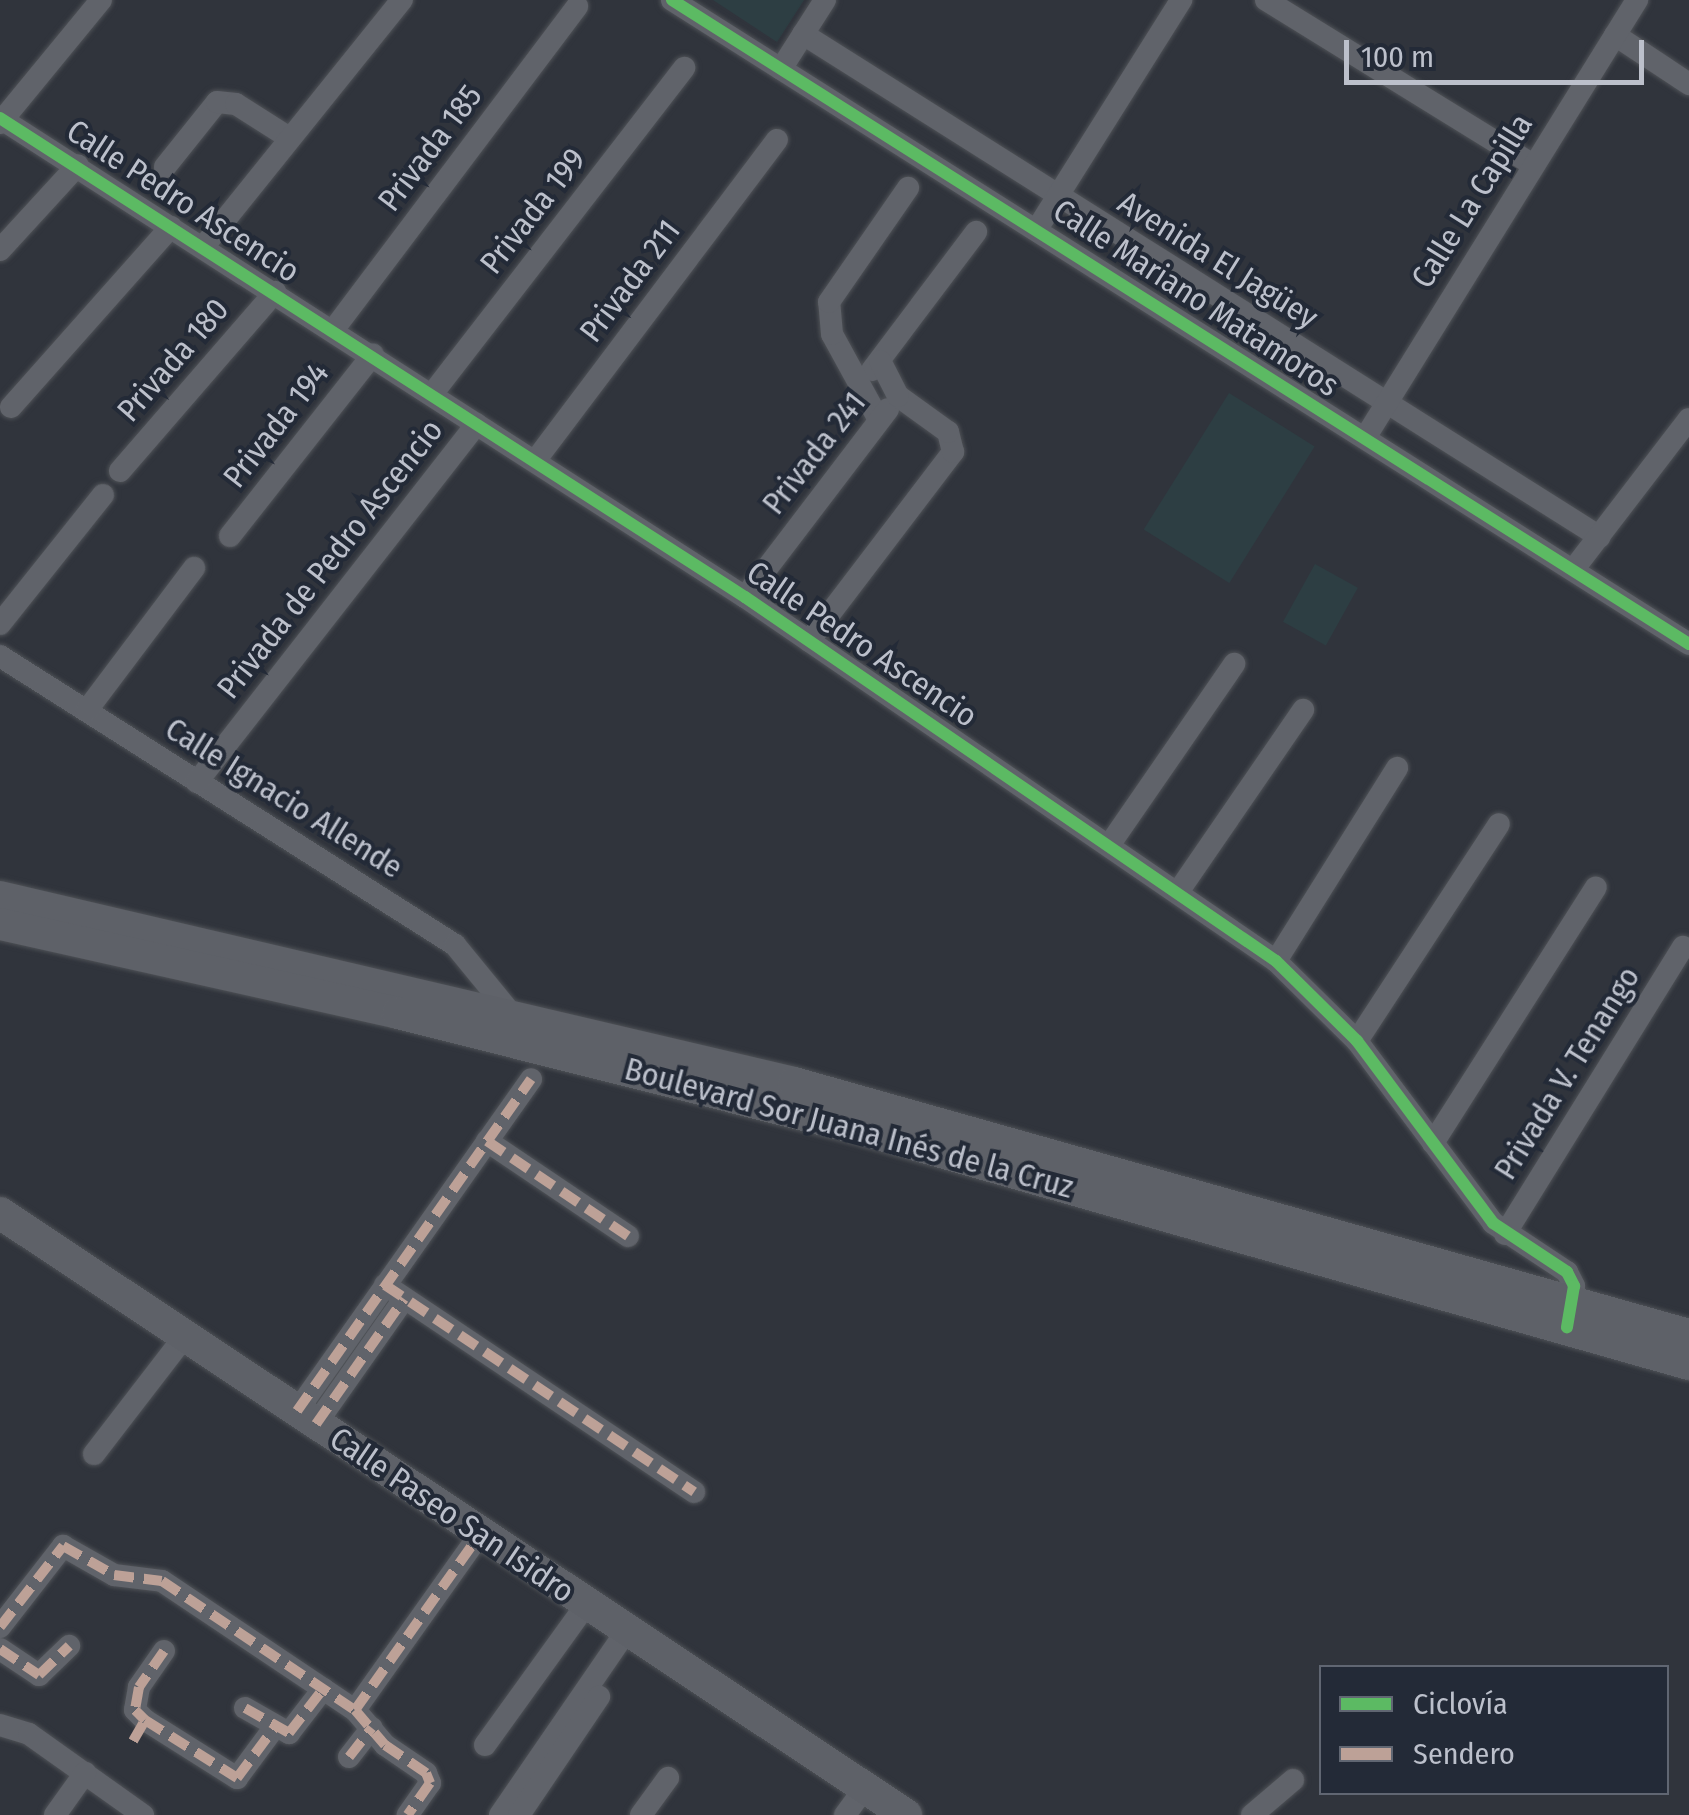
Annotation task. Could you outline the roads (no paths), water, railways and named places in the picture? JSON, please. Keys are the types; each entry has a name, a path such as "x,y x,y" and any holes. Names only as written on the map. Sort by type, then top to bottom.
{"main road":[{"name":"Boulevard Sor Juana Inés de la Cruz","path":"0,897 813,1088 1570,1314 1689,1364"},
{"name":"Boulevard Sor Juana Inés de la Cruz","path":"0,924 658,1077 1570,1314 1689,1335"},
{"name":"Calle Paseo San Isidro","path":"0,1213 906,1815"}],"street":[{"path":"1,120 101,0"},
{"path":"204,246 402,0"},
{"name":"Calle Mariano Matamoros","path":"672,0 1689,644"},
{"path":"781,69 825,0"},
{"path":"1037,229 1181,0"},
{"path":"1266,0 1532,164"},
{"name":"Calle La Capilla","path":"1365,438 1637,0"},
{"name":"Privada 185","path":"334,329 578,6"},
{"name":"Avenida El Jagüey","path":"803,34 1600,537"},
{"path":"1615,35 1689,84"},
{"name":"Privada 199","path":"433,393 684,68"},
{"path":"165,166 217,102 236,104 288,137"},
{"name":"Calle Pedro Ascencio","path":"1,120 374,354 745,596 1276,962 1357,1041 1505,1234 1567,1272 1570,1314"},
{"name":"Privada 211","path":"535,460 778,140"},
{"path":"0,250 78,165"},
{"path":"879,420 832,334 829,302 908,188"},
{"path":"11,407 171,226"},
{"path":"860,384 976,232"},
{"name":"Privada 180","path":"120,471 275,292"},
{"name":"Privada 194","path":"230,536 374,354"},
{"path":"809,642 953,452 948,432 898,396 880,361"},
{"name":"Privada 241","path":"745,596 898,396"},
{"path":"1573,570 1689,419"},
{"name":"Privada de Pedro Ascencio","path":"197,782 477,424"},
{"path":"0,624 103,495"},
{"path":"87,710 194,568"},
{"name":"Calle Ignacio Allende","path":"0,656 455,944 514,1016"},
{"path":"1110,844 1234,664"},
{"path":"1178,892 1303,710"},
{"path":"1276,962 1397,768"},
{"path":"1357,1041 1499,824"},
{"path":"1432,1142 1596,887"},
{"name":"Privada V. Tenango","path":"1505,1234 1684,946"},
{"path":"307,1417 395,1292 487,1141 531,1079"},
{"path":"487,1141 628,1236"},
{"path":"395,1292 694,1492"},
{"path":"94,1454 185,1336"},
{"path":"355,1710 480,1534"},
{"path":"0,1627 55,1550 69,1546 114,1575 170,1586 355,1710 428,1777 408,1815"},
{"path":"485,1744 586,1605"},
{"path":"500,1815 632,1636"},
{"path":"520,1815 632,1636"},
{"path":"0,1649 39,1675 69,1646"},
{"path":"164,1651 139,1687 134,1710 145,1720 237,1778 274,1728"},
{"path":"245,1708 274,1728 294,1730 323,1688"},
{"path":"134,1741 145,1720"},
{"path":"0,1725 29,1734 142,1815"},
{"path":"349,1756 372,1728"},
{"path":"55,1815 85,1773"},
{"path":"641,1815 668,1778"},
{"path":"1252,1815 1293,1780"},
{"path":"845,1815 865,1787"}]}
